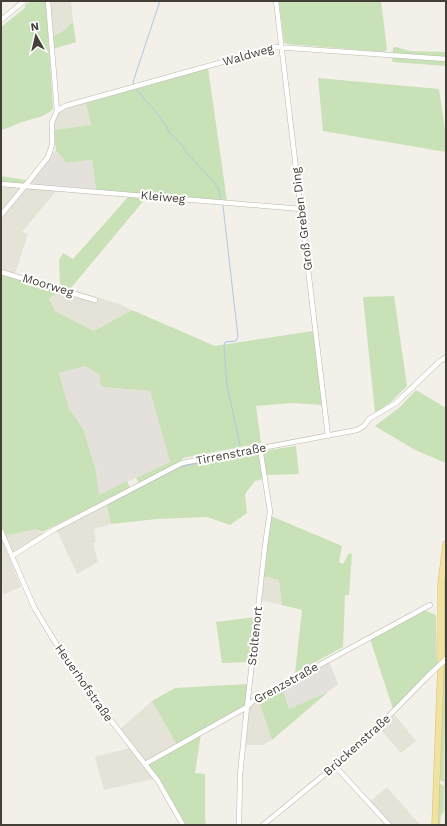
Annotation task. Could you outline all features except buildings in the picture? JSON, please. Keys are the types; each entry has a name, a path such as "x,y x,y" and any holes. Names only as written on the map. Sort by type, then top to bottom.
{"main road":[{"path":"435,825 441,664 441,584 446,544"}],"street":[{"path":"1,20 24,1"},
{"path":"1,215 50,152 52,122 57,111 48,1"},
{"name":"Groß Greben Ding","path":"276,1 328,436"},
{"name":"Waldweg","path":"57,111 65,106 276,47 446,59"},
{"name":"Kleiweg","path":"1,184 301,209"},
{"name":"Moorweg","path":"1,272 95,300"},
{"name":"Tirrenstraße","path":"12,556 55,529 182,463 360,429 369,419 396,403 446,357"},
{"name":"Stoltenort","path":"239,825 240,775 270,511 260,448"},
{"name":"Heuerhofstraße","path":"1,531 34,607 55,642 106,714 161,786 183,825"},
{"name":"Grenzstraße","path":"145,764 247,707 253,701 430,605"},
{"name":"Brückenstraße","path":"263,825 335,766 380,725 446,659"},
{"path":"335,766 388,825"}],"shaded area":[{"path":"49,1 71,1 73,22 61,33 52,37"},
{"path":"86,103 91,125 54,130 53,123 56,114 64,109"},
{"path":"56,151 64,159 65,163 92,160 96,190 33,185 31,182 53,152"},
{"path":"1,186 20,187 21,189 1,212"},
{"path":"27,188 56,191 22,232 28,234 14,276 1,272 1,219"},
{"path":"70,289 119,304 132,310 94,331 55,311 49,298 61,291"},
{"path":"85,366 100,375 103,387 150,391 170,462 99,495 96,470 83,429 69,408 59,373"},
{"path":"107,505 111,524 94,529 96,542 93,543 98,562 77,574 57,531"},
{"path":"36,529 43,534 12,552 5,536"},
{"path":"2,540 21,587 4,594 1,587"},
{"path":"263,576 279,580 282,605 261,600"},
{"path":"329,662 338,684 328,692 289,709 282,686"},
{"path":"258,699 272,740 262,745 244,745 249,707"},
{"path":"152,701 177,745 146,762 120,729"},
{"path":"394,714 416,741 401,753 380,729"},
{"path":"446,715 446,825 444,825 445,814 443,806"},
{"path":"129,748 153,779 104,790 95,757"},
{"path":"387,787 420,825 391,825 369,802"}],"green space":[{"path":"31,1 46,1 53,109 42,116 1,130 1,27 25,8 25,5"},
{"path":"279,1 381,1 387,49 385,52 287,44 284,42"},
{"path":"73,22 76,42 53,49 52,37 63,31"},
{"path":"396,47 410,51 446,52 446,66 393,62 393,48"},
{"path":"208,68 227,201 96,190 92,160 65,163 64,159 56,151 54,130 91,125 86,103"},
{"path":"318,78 439,89 446,136 446,152 323,131"},
{"path":"1,176 26,180 22,184 1,182"},
{"path":"128,197 146,198 70,289 60,286 59,260 63,253 73,259"},
{"path":"1,272 61,291 49,298 55,311 94,331 132,310 215,346 313,331 323,405 292,403 256,406 261,443 183,458 181,462 139,483 136,478 170,462 150,391 103,387 100,382 100,375 85,366 59,373 69,408 83,429 96,470 99,495 127,481 130,488 42,532 36,529 5,536 1,526"},
{"path":"394,296 407,386 391,402 375,413 363,297"},
{"path":"416,390 446,408 446,463 415,450 375,426 399,408"},
{"path":"296,446 299,474 267,475 263,451"},
{"path":"259,450 263,479 255,481 245,494 247,513 230,525 207,517 157,519 111,524 107,505 182,465"},
{"path":"271,516 342,546 339,562 343,564 349,553 352,554 349,595 345,595 343,647 295,673 302,610 282,605 279,580 263,576"},
{"path":"446,566 446,654 444,655 444,584"},
{"path":"424,610 436,615 437,665 393,709 370,639"},
{"path":"256,617 251,662 222,663 216,622"},
{"path":"446,663 444,782 440,780 443,665"},
{"path":"248,684 246,707 177,745 152,701 175,688"},
{"path":"282,686 289,709 328,692 272,740 258,699"},
{"path":"201,734 195,773 205,774 206,825 186,825 148,764"},
{"path":"439,783 444,786 444,811 441,816 440,825 437,825"}],"waterway":[{"path":"134,85 133,82 160,1"},
{"path":"137,90 160,117 171,134 213,181 218,188 221,198"},
{"path":"223,206 238,337 236,341 225,342 224,346 227,385 240,445"},
{"path":"108,504 180,467 242,454"}]}
